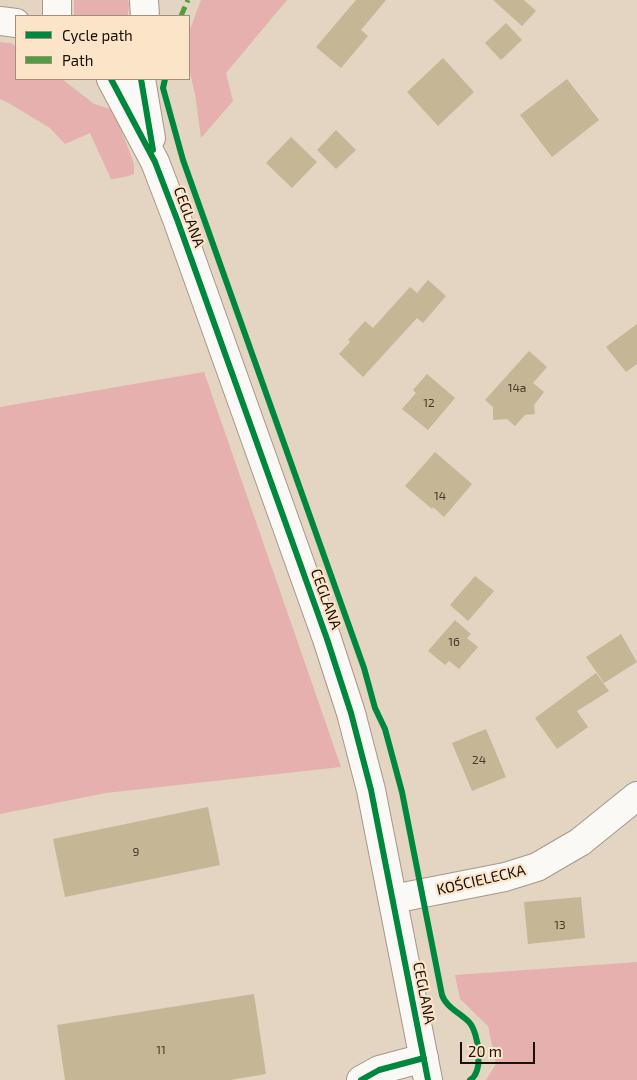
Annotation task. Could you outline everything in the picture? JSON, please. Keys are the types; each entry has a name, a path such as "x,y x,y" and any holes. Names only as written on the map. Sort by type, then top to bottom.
{"street":[{"path":"57,0 57,15"},
{"path":"0,21 15,23"},
{"name":"CEGLANA","path":"112,80 155,162 178,222 340,677 371,790 426,1069 379,1070 362,1080"},
{"name":"CEGLANA","path":"141,80 155,162"},
{"name":"KOŚCIELECKA","path":"393,899 505,877 537,867 580,842 637,796"}],"shaded area":[{"path":"74,0 128,0 129,4 128,15 74,15"},
{"path":"201,0 287,0 226,73 233,101 201,138 190,72 190,29"},
{"path":"0,42 11,43 15,46 15,80 63,80 94,104 114,110 134,164 134,174 111,179 90,133 65,144 50,128 0,99"},
{"path":"204,372 341,767 106,793 0,814 0,407"},
{"path":"637,962 637,1080 486,1080 496,1064 488,1026 460,999 455,975"}],"building":[{"path":"356,0 386,0 361,30 368,36 341,68 316,47"},
{"path":"493,0 524,0 536,11 522,26"},
{"path":"506,23 522,40 501,60 485,43"},
{"path":"443,58 474,92 438,126 407,92"},
{"path":"567,79 599,120 552,157 520,115"},
{"path":"336,130 356,150 336,169 317,150"},
{"path":"291,137 317,162 292,188 266,163"},
{"path":"428,280 446,296 423,323 417,318 363,377 339,354 350,342 348,340 365,321 373,328 410,287 417,293"},
{"path":"637,324 637,364 626,372 606,347"},
{"path":"529,351 547,367 533,383 544,392 534,405 535,414 525,415 515,426 507,419 493,420 493,407 485,400"},
{"path":"427,374 455,398 428,430 402,409 416,393 413,390"},
{"path":"435,452 472,484 444,517 405,486"},
{"path":"475,576 494,591 468,621 450,605"},
{"path":"455,620 471,634 467,638 478,647 459,669 449,661 445,665 428,651"},
{"path":"621,634 637,662 604,683 586,657"},
{"path":"596,673 609,691 577,711 588,727 557,749 535,718"},
{"path":"486,729 506,777 472,791 452,743"},
{"path":"208,807 220,865 65,897 53,839"},
{"path":"581,897 585,938 528,944 524,902"},
{"path":"254,994 266,1074 230,1080 65,1080 57,1025"}],"marked path":[{"path":"181,15 188,0"}],"cycle path":[{"path":"112,80 155,162 178,222 327,639 351,713 371,790 428,1080"},
{"path":"141,80 153,150"},
{"path":"165,80 163,88 183,160 364,668 375,708 385,729 402,792 442,995 450,1006 469,1022 477,1043 477,1069 470,1080"},
{"path":"361,1080 379,1070 424,1058"}]}
